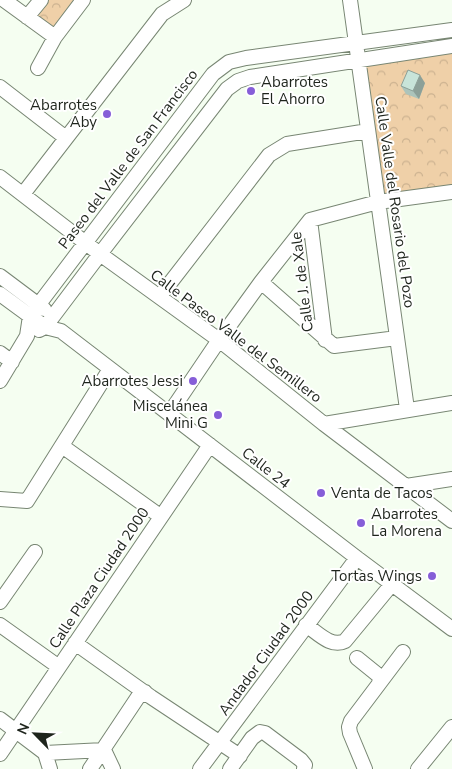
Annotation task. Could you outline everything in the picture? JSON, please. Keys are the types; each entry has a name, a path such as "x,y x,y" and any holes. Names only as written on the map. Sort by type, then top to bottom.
{"street":[{"path":"4,0 55,37"},
{"path":"27,17 41,0"},
{"path":"38,68 55,37 83,0"},
{"path":"23,194 171,0"},
{"path":"162,14 184,0"},
{"name":"Calle Valle del Rosario del Pozo","path":"350,0 407,409"},
{"name":"Paseo del Valle de San Francisco","path":"34,311 84,242 213,74 228,62 452,30"},
{"path":"27,336 49,322 227,89 238,81 250,77 452,46"},
{"path":"0,87 66,138"},
{"path":"160,296 269,155 287,144 368,131"},
{"name":"Calle Paseo Valle del Semillero","path":"0,177 100,254 219,340 324,424 452,521"},
{"path":"169,414 261,282 310,220 378,202 452,192 452,198"},
{"name":"Calle J. de Xale","path":"310,220 325,340"},
{"name":"Calle 24","path":"0,276 34,311 356,558 452,628"},
{"path":"261,282 334,346 397,338"},
{"name":"Calle 24","path":"0,294 34,311"},
{"path":"0,381 27,336 34,311"},
{"path":"0,353 12,362"},
{"path":"0,499 27,502 110,369"},
{"path":"324,424 452,403"},
{"name":"Calle Plaza Ciudad 2000","path":"0,754 210,445"},
{"path":"62,446 160,516"},
{"path":"406,486 452,479"},
{"path":"0,602 35,552"},
{"name":"Andador Ciudad 2000","path":"200,769 356,558"},
{"path":"306,625 330,642 339,644 345,641 392,584"},
{"path":"0,625 59,667"},
{"path":"75,643 240,756"},
{"path":"365,769 349,727 350,721 403,652"},
{"path":"358,658 378,675 380,680"},
{"path":"90,769 138,697 145,692"},
{"path":"0,719 45,753 50,769"},
{"path":"418,769 452,727"},
{"path":"230,769 252,738 260,732 265,733 301,760 305,764 304,769"},
{"path":"45,753 104,750"},
{"path":"104,750 113,769"}],"green space":[{"path":"41,0 83,0 55,37 27,17"},
{"path":"452,52 452,185 382,195 358,68"}],"building":[{"path":"408,70 420,75 413,91 401,86"}],"place":[{"name":"Abarrotes El Ahorro","path":"251,91"},
{"name":"Abarrotes Aby","path":"107,114"},
{"name":"Abarrotes Jessi","path":"193,381"},
{"name":"Miscelánea Mini G","path":"218,415"},
{"name":"Venta de Tacos","path":"321,493"},
{"name":"Abarrotes La Morena","path":"361,523"},
{"name":"Tortas Wings","path":"432,576"}]}
